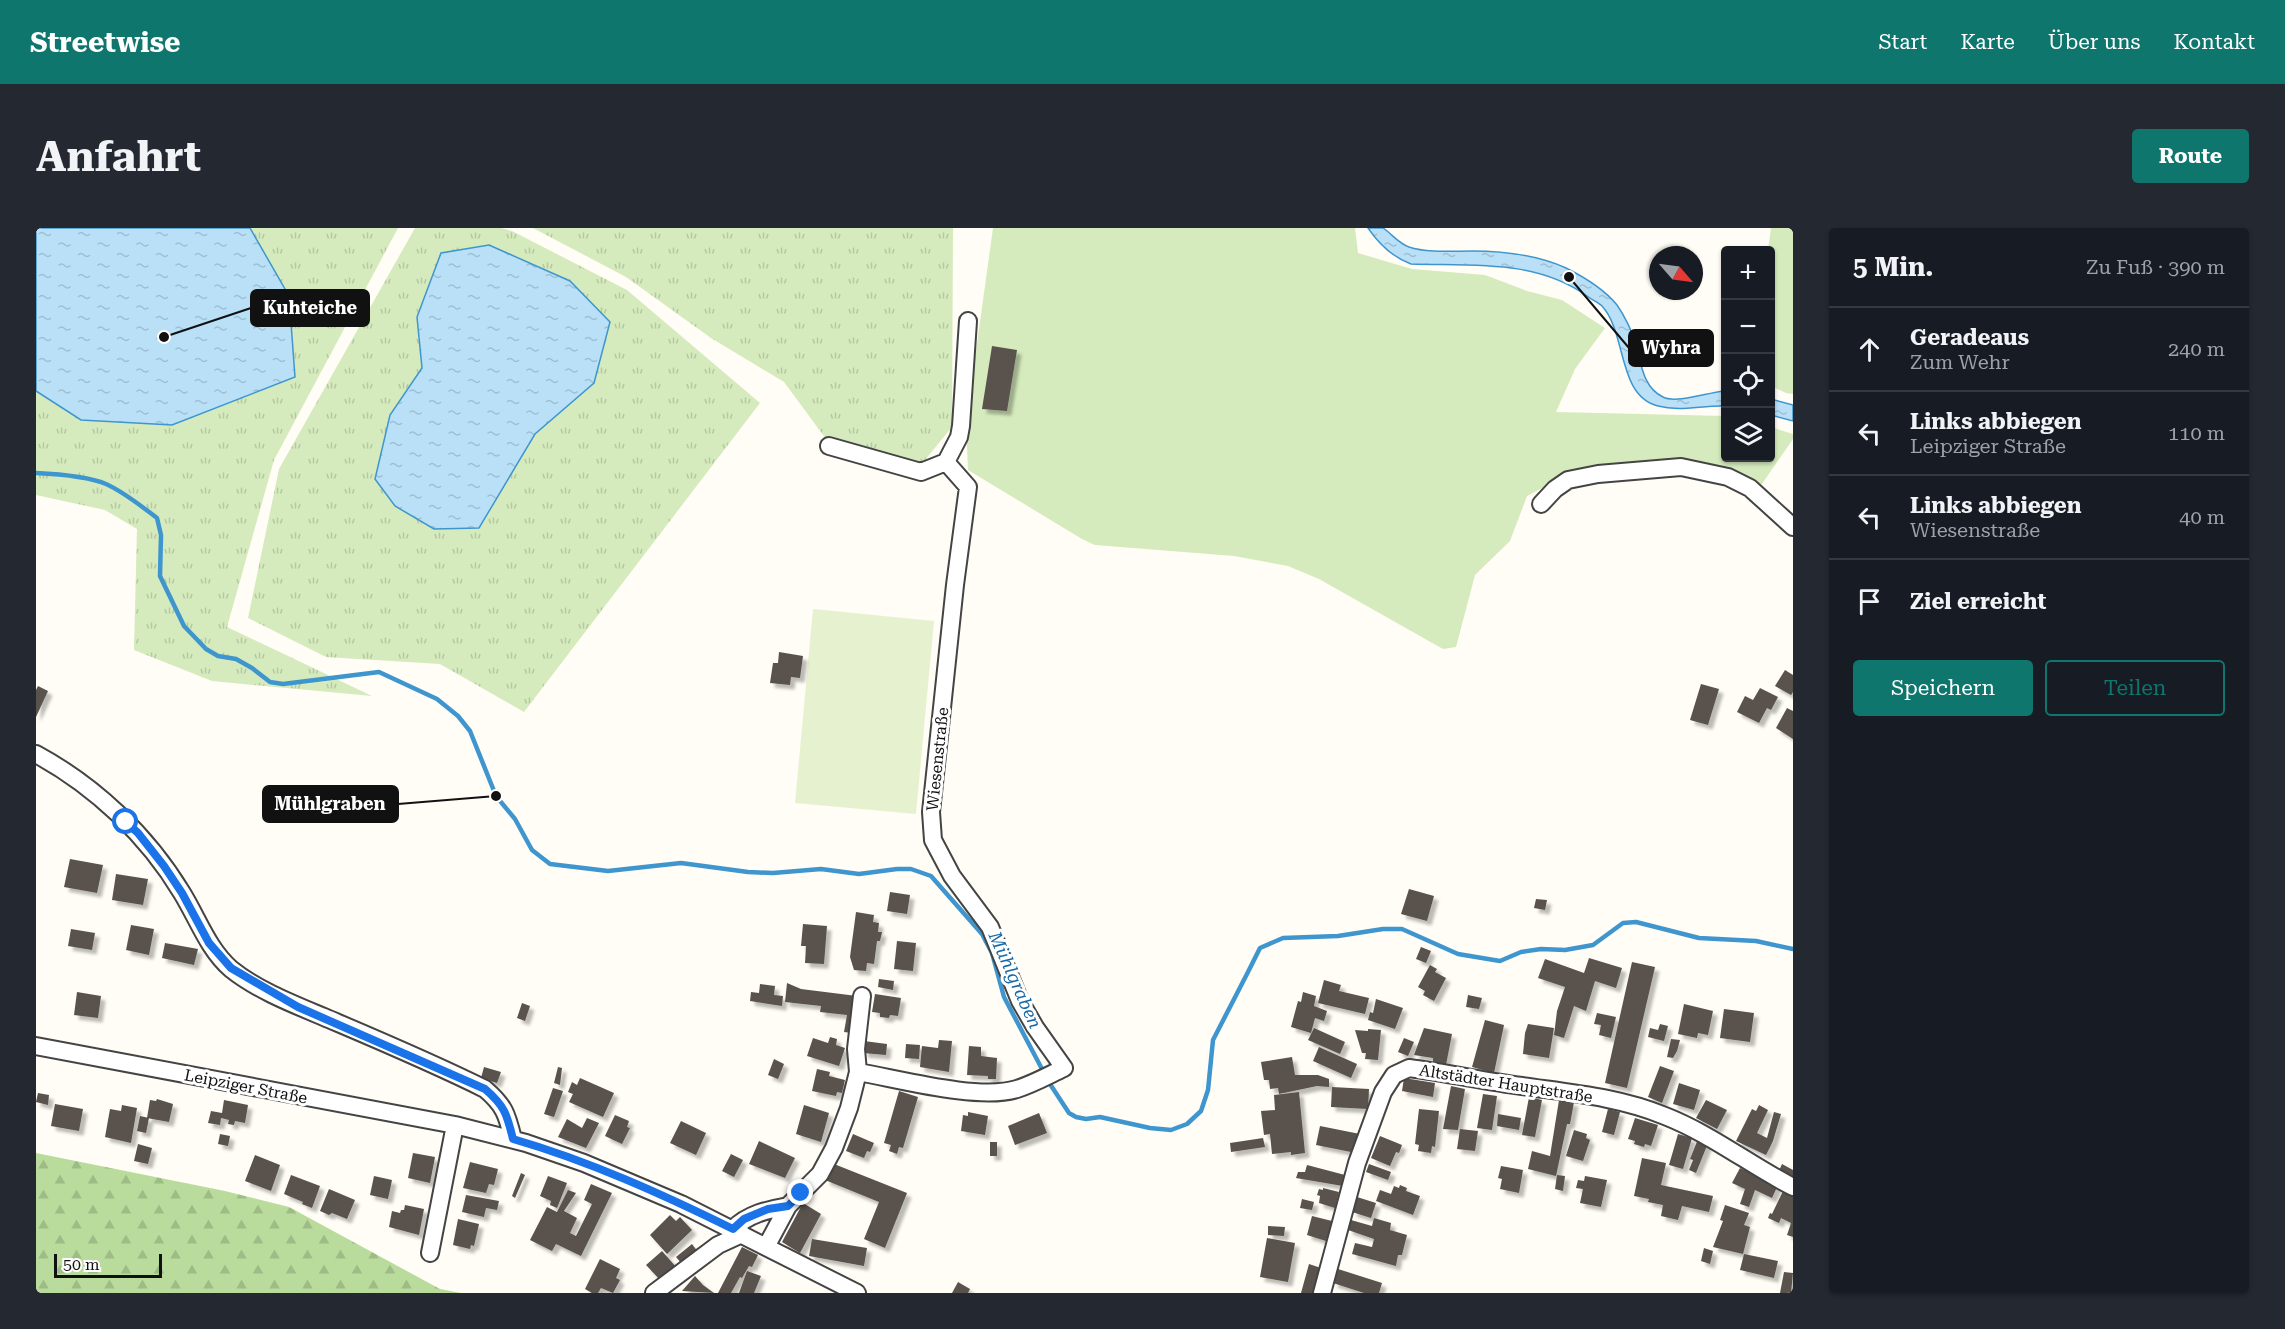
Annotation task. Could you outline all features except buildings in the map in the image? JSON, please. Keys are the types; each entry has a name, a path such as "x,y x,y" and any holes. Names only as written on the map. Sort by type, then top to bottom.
{"street":[{"path":"829,446 921,472 946,462 959,437 961,426 968,321"},
{"name":"Wiesenstraße","path":"858,1072 964,1091 989,1093 1016,1090 1064,1068 1020,1001 990,927 952,876 933,840 931,812 955,585 968,487 946,462"},
{"path":"1541,504 1555,489 1568,480 1598,474 1681,467 1728,477 1749,488 1793,527"},
{"path":"36,754 69,774 104,801 138,833 182,893 209,943 231,968 298,1007 485,1089 499,1100 505,1110 513,1139"},
{"path":"766,1247 788,1206 820,1174 834,1148 849,1108 858,1072 856,1049 862,996"},
{"name":"Leipziger Straße","path":"36,1046 456,1125 513,1139 584,1163 740,1227 766,1247 837,1288 857,1293"},
{"name":"Altstädter Hauptstraße","path":"1322,1293 1357,1163 1383,1092 1394,1075 1409,1068 1587,1094 1646,1109 1713,1139 1793,1187"},
{"path":"430,1253 456,1125"},
{"path":"654,1293 740,1227 768,1209 788,1206"}],"green space":[{"path":"36,228 398,228 274,460 227,627 372,696 212,681 134,650 137,529 105,510 36,495"},
{"path":"415,228 501,228 512,231 627,290 760,403 524,712 440,664 326,657 248,618 279,469"},
{"path":"533,228 953,228 952,427 920,466 829,443 784,382 711,338 626,277"},
{"path":"993,228 1355,228 1358,253 1412,269 1485,275 1527,291 1562,300 1605,328 1575,369 1556,412 1721,416 1721,462 1775,462 1775,428 1793,434 1793,439 1757,491 1724,472 1561,478 1527,496 1510,541 1475,575 1456,647 1443,649 1319,579 1288,566 1234,556 1095,545 1082,539 968,470 966,423"},
{"path":"1771,228 1793,228 1793,394 1775,388 1775,246 1769,246"},
{"path":"813,609 934,621 916,814 795,803"},
{"path":"36,1153 225,1191 289,1207 440,1289 461,1293 36,1293"}],"water":[{"path":"36,228 250,228 289,296 295,377 172,425 81,420 36,391"},
{"path":"1368,228 1383,228 1402,243 1416,249 1508,253 1532,257 1566,268 1593,284 1617,305 1632,333 1646,380 1656,393 1669,399 1676,399 1721,392 1721,406 1666,408 1645,400 1635,390 1629,377 1616,332 1602,306 1567,284 1525,270 1502,267 1411,264 1398,258"},
{"path":"489,245 570,281 610,322 594,383 535,434 479,528 434,529 395,506 375,479 390,415 422,368 417,317 441,253"},
{"path":"1775,400 1793,405 1793,421 1775,416"}],"waterway":[{"name":"Mühlgraben","path":"36,473 98,481 126,495 157,518 161,535 160,576 184,626 206,649 218,656 236,659 270,682 283,684 379,672 437,699 458,716 470,731 496,796 515,819 532,850 550,864 608,871 681,863 773,873 821,869 859,874 911,869 931,876 982,934 992,953 1004,997 1042,1069"},
{"name":"Mühlgraben","path":"1050,1084 1069,1113 1076,1117 1086,1119 1100,1117 1150,1128 1171,1130 1187,1124 1201,1111 1208,1090 1213,1040 1260,948 1283,938 1338,936 1383,929 1402,929 1458,954 1500,961 1521,952 1541,949 1565,950 1593,945 1623,923 1636,922 1699,938 1756,941 1793,949"}],"place":[{"name":"Wyhra","path":"1569,277"},
{"name":"Kuhteiche","path":"164,337"},
{"name":"Mühlgraben","path":"496,796"}],"route":[{"path":"126,822 138,833 164,866 182,893 209,943 231,968 298,1007 485,1089 499,1100 505,1110 513,1139 556,1152 633,1182 733,1229 744,1219 768,1209 788,1206 801,1193"}]}
